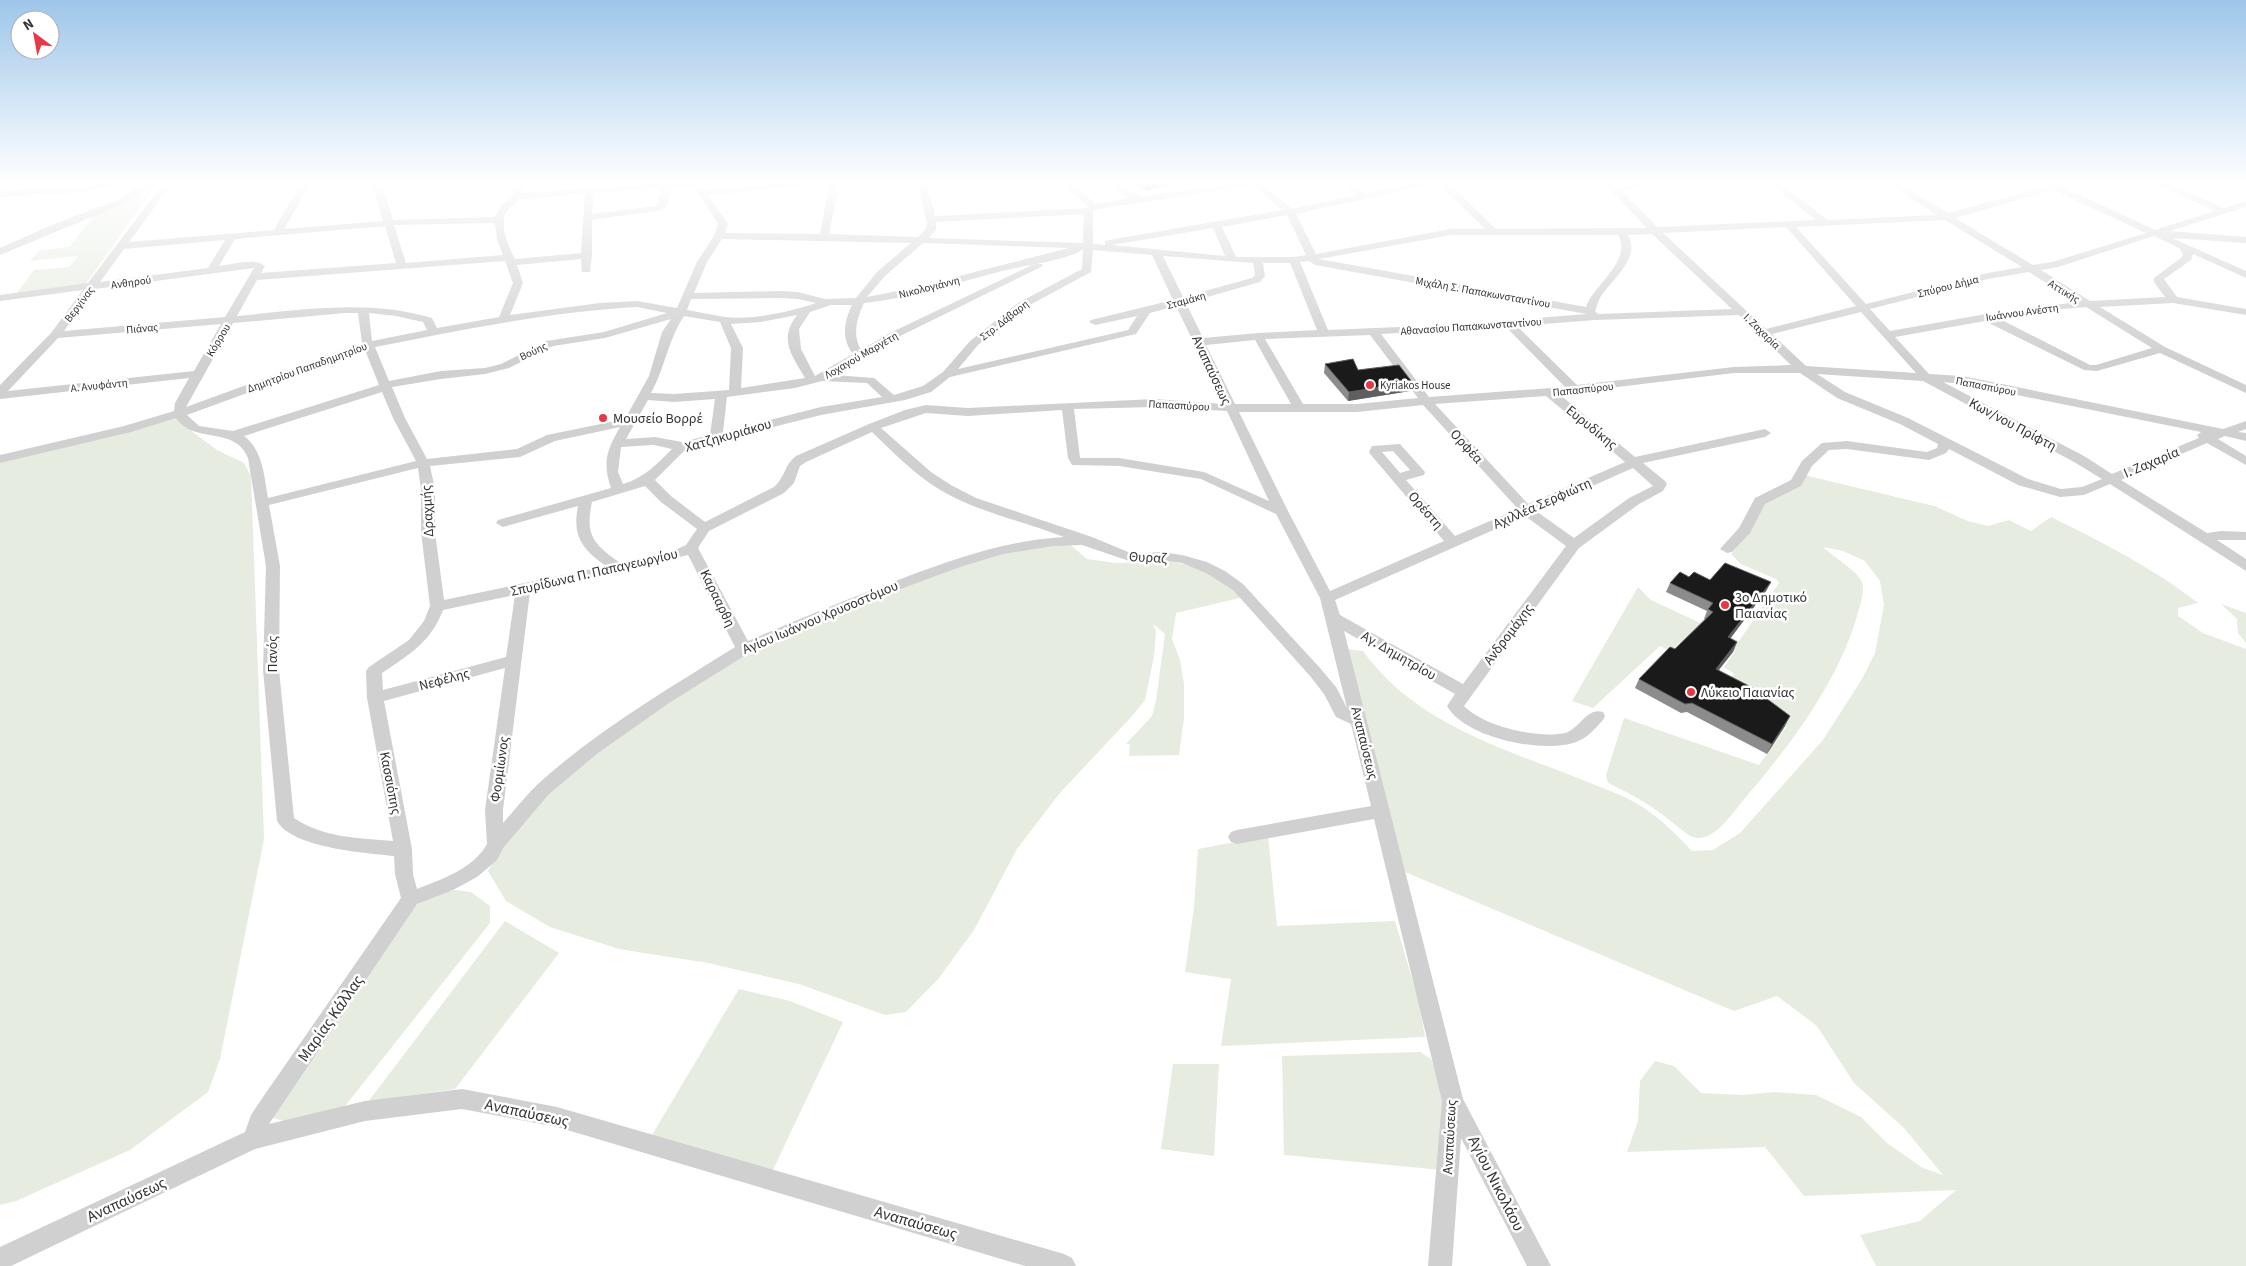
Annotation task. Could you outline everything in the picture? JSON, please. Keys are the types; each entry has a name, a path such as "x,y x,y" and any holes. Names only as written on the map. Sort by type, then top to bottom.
{"street":[{"path":"0,252 25,240"},
{"name":"Βεργίνας","path":"0,393 55,335 126,240"},
{"path":"122,246 187,240"},
{"path":"211,271 230,240"},
{"path":"393,240 402,266"},
{"path":"503,320 518,283 504,240"},
{"path":"586,270 587,240"},
{"path":"619,491 612,464 616,444 655,376 668,332 680,313 702,262 716,240"},
{"path":"883,240 1086,246 1258,261 1294,260 1406,240"},
{"path":"1086,246 1087,240"},
{"path":"1086,246 1123,240"},
{"path":"1223,240 1232,260"},
{"path":"1304,240 1312,257"},
{"path":"1592,314 1596,295 1617,271 1628,244 1627,240"},
{"name":"Ι. Ζαχαρία","path":"1665,240 1802,368 1841,396 1904,421 1995,469 2043,489 2073,493 2084,491 2208,438 2246,425"},
{"name":"Κων/νου Πρίφτη","path":"1803,240 1926,378 2079,459 2246,566"},
{"name":"Αττικής","path":"1987,240 2027,268 2161,350 2246,389"},
{"name":"Αττικής","path":"1995,240 2196,358 2246,380"},
{"name":"Σπύρου Δήμα","path":"1764,333 1988,276 2027,268 2043,267 2130,240"},
{"path":"2168,240 2246,275"},
{"path":"859,354 850,338 851,318 858,301 898,259 920,242"},
{"name":"Νικολογιάννη","path":"686,296 792,295 828,302 858,301 905,293 994,269 1062,255 1086,246"},
{"name":"Στρ. Δάβαρη","path":"910,395 927,389 947,374 974,343 1022,304 1087,270 1086,246"},
{"path":"2173,300 2159,282 2159,278 2187,258 2188,254 2184,248"},
{"name":"Αναπαύσεως","path":"1156,253 1281,511 1327,598 1334,618 1454,1101 1440,1266"},
{"name":"Ανθηρού","path":"0,298 253,266 257,272 587,255"},
{"name":"Λοχαγού Μαργέτη","path":"644,396 674,398 721,395 817,380 836,371 859,354 918,323 1062,255"},
{"name":"Μιχάλη Σ. Παπακωνσταντίνου","path":"1312,257 1315,262 1321,264 1494,292 1592,314"},
{"path":"1294,260 1324,333"},
{"name":"Σταμάκη","path":"1095,322 1146,311 1259,279 1258,261"},
{"name":"Κόρρου","path":"180,413 179,405 257,272"},
{"name":"Ιωάννου Ανέστη","path":"1888,335 2050,307 2087,304 2173,300 2246,312"},
{"name":"Νικολογιάννη","path":"680,313 734,322 807,309 828,302"},
{"name":"Δημητρίου Παπαδημητρίου","path":"0,459 127,429 180,413 368,345 503,320 600,306 637,304 680,313"},
{"path":"807,309 793,329 793,338 796,352 817,380 870,380 892,398"},
{"name":"Πιάνας","path":"55,335 333,310 391,310 428,320 433,332"},
{"name":"Δραχμής","path":"363,310 368,345 399,418 422,463 428,489 428,532 437,606"},
{"path":"947,374 968,371 1132,332 1146,311"},
{"name":"Αθανασίου Παπακωνσταντίνου","path":"1199,342 1258,336 1374,332 1509,324 1592,314 1743,312"},
{"name":"Βούης","path":"234,435 386,386 441,376 485,371 505,366 550,343 605,334 680,313"},
{"path":"1986,317 2088,368 2097,368 2161,350"},
{"path":"724,320 737,348 734,392"},
{"path":"1509,324 1576,390"},
{"name":"Ορφέα","path":"1374,332 1426,401 1526,510 1574,545"},
{"path":"1258,336 1300,409"},
{"name":"Παπασπύρου","path":"914,411 926,409 977,412 1154,404 1231,408 1357,408 1576,390 1734,370 1802,368 1962,380 2246,437"},
{"name":"Α. Ανυφάντη","path":"0,393 198,374"},
{"name":"Ευρυδίκης","path":"1549,392 1635,462"},
{"path":"716,437 721,395"},
{"path":"647,480 666,499 704,528 779,490 789,480 794,464 802,459 914,411 910,395"},
{"name":"Χατζηκυριάκου","path":"503,523 619,491 647,480 682,446 833,408 910,395"},
{"path":"1068,407 1074,458 1077,462 1119,462 1204,476 1281,511"},
{"path":"180,413 188,424 196,429 234,435"},
{"path":"262,503 422,463 513,455 526,451 551,438 628,422"},
{"name":"Θυραζ","path":"873,427 915,466 946,488 995,509 1135,559 1159,556 1193,562 1225,576 1238,587 1315,672 1330,691 1342,713 1360,721"},
{"path":"2190,427 2246,462"},
{"name":"Αχιλλέα Σερφιώτη","path":"1327,598 1635,462 1765,432"},
{"name":"Πανός","path":"234,435 244,441 252,452 273,566 272,670 286,821 293,827 318,838 403,849"},
{"path":"616,444 655,441 668,445 682,446"},
{"path":"1726,549 1745,530 1760,501 1796,483 1807,464 1826,446 1847,445 1929,456 1942,450 1945,443"},
{"name":"Ανδρομάχης","path":"1597,716 1582,732 1568,739 1550,742 1533,740 1474,722 1464,717 1455,706 1574,545 1634,502 1658,488 1660,484 1635,462"},
{"name":"Ορέστη","path":"1398,478 1453,542"},
{"path":"586,500 582,528 589,544 618,568"},
{"name":"Σπυρίδωνα Π. Παπαγεωργίου","path":"437,606 670,556 691,548 704,528"},
{"path":"2205,538 2221,535 2246,536"},
{"name":"Αγίου Ιωάννου Χρυσοστόμου","path":"496,843 543,789 592,749 663,699 744,649 830,611 955,564 1002,550 1053,542 1086,540"},
{"name":"Καρααρθη","path":"691,548 744,649"},
{"name":"Φορμίωνος","path":"496,843 494,810 522,589"},
{"name":"Κασσιόπης","path":"410,899 404,874 403,849 375,698 373,675 378,668 414,644 431,622 437,606"},
{"name":"Αγ. Δημητρίου","path":"1334,618 1464,692"},
{"name":"Νεφέλης","path":"375,698 514,660"},
{"path":"1237,837 1382,811"},
{"path":"410,899 453,882 475,869 488,857 496,843"},
{"name":"Μαρίας Κάλλας","path":"253,1139 259,1122 270,1104 410,899"},
{"name":"Αναπαύσεως","path":"0,1259 253,1139 365,1111 462,1099 556,1117 1064,1266"},
{"name":"Αγίου Νικολάου","path":"1454,1101 1540,1266"}],"shaded area":[{"path":"74,240 117,240 85,285 17,293 34,270 69,267 78,256 30,261 39,251 69,247"},
{"path":"176,416 190,430 217,450 244,463 251,476 264,839 220,1059 208,1092 130,1150 16,1201 0,1205 0,463"},
{"path":"1804,475 1934,506 1968,521 1988,526 2009,520 2031,531 2051,517 2108,546 2181,590 2198,603 2178,608 2178,616 2203,633 2246,649 2246,1266 1876,1266 1860,1235 1920,1221 1956,1190 1804,1196 1765,1147 1627,1152 1638,1121 1640,1081 1655,1061 1674,1066 1701,1093 1743,1095 1774,1092 1816,1095 1861,1117 1887,1143 1923,1168 1943,1175 1904,1128 1854,1083 1817,1026 1777,996 1734,1011 1405,872 1347,649 1363,651 1384,676 1407,697 1433,715 1489,743 1634,802 1661,821 1692,851 1713,850 1740,833 1823,740 1862,679 1875,653 1884,605 1880,581 1865,561 1843,551 1823,547 1851,569 1862,582 1862,599 1849,641 1825,689 1795,735 1730,817 1711,834 1697,838 1689,835 1644,802 1608,783 1606,775 1624,718 1759,765 1787,726 1748,697 1725,683 1734,674 1724,667 1735,651 1697,630 1675,653 1660,646 1593,708 1572,701 1638,587 1651,600 1739,641 1779,583 1776,579 1741,564 1731,554 1747,534 1758,507"},
{"path":"1068,543 1087,559 1116,563 1169,561 1205,569 1244,597 1176,613 1172,639 1180,660 1184,684 1184,718 1179,755 1129,756 1130,744 1126,744 1152,716 1156,701 1165,634 1153,624 1156,631 1154,656 1145,700 1059,794 1017,849 974,930 939,978 906,1012 885,1015 799,984 708,963 619,949 550,927 506,901 488,871 502,848 545,793 622,734 727,662 786,633 932,575 1004,553"},
{"path":"2221,604 2246,613 2246,643 2238,633 2237,619"},
{"path":"1268,836 1277,926 1395,921 1419,1002 1425,1037 1221,1046 1231,979 1185,972 1194,907 1198,849"},
{"path":"456,890 471,892 490,906 490,923 342,1110 284,1121 270,1117 407,913 429,897"},
{"path":"505,921 559,953 455,1089 368,1102"},
{"path":"739,989 790,1001 843,1022 770,1176 649,1140"},
{"path":"1420,1052 1431,1059 1445,1096 1442,1170 1284,1155 1282,1056"},
{"path":"1173,1064 1219,1064 1214,1156 1161,1149"}],"building":[{"path":"1353,359 1358,370 1399,365 1412,382 1349,392 1325,364"},
{"path":"1725,563 1771,582 1728,637 1737,642 1716,669 1751,687 1790,716 1772,744 1692,703 1685,704 1639,679 1670,647 1675,649 1713,612 1708,609 1713,603 1670,583 1680,572 1689,577 1694,572 1710,580"}],"place":[{"name":"Kyriakos House","path":"1370,385"},
{"name":"Μουσείο Βορρέ","path":"603,418"},
{"name":"3ο Δημοτικό Παιανίας","path":"1725,605"},
{"name":"Λύκειο Παιανίας","path":"1691,692"}]}
